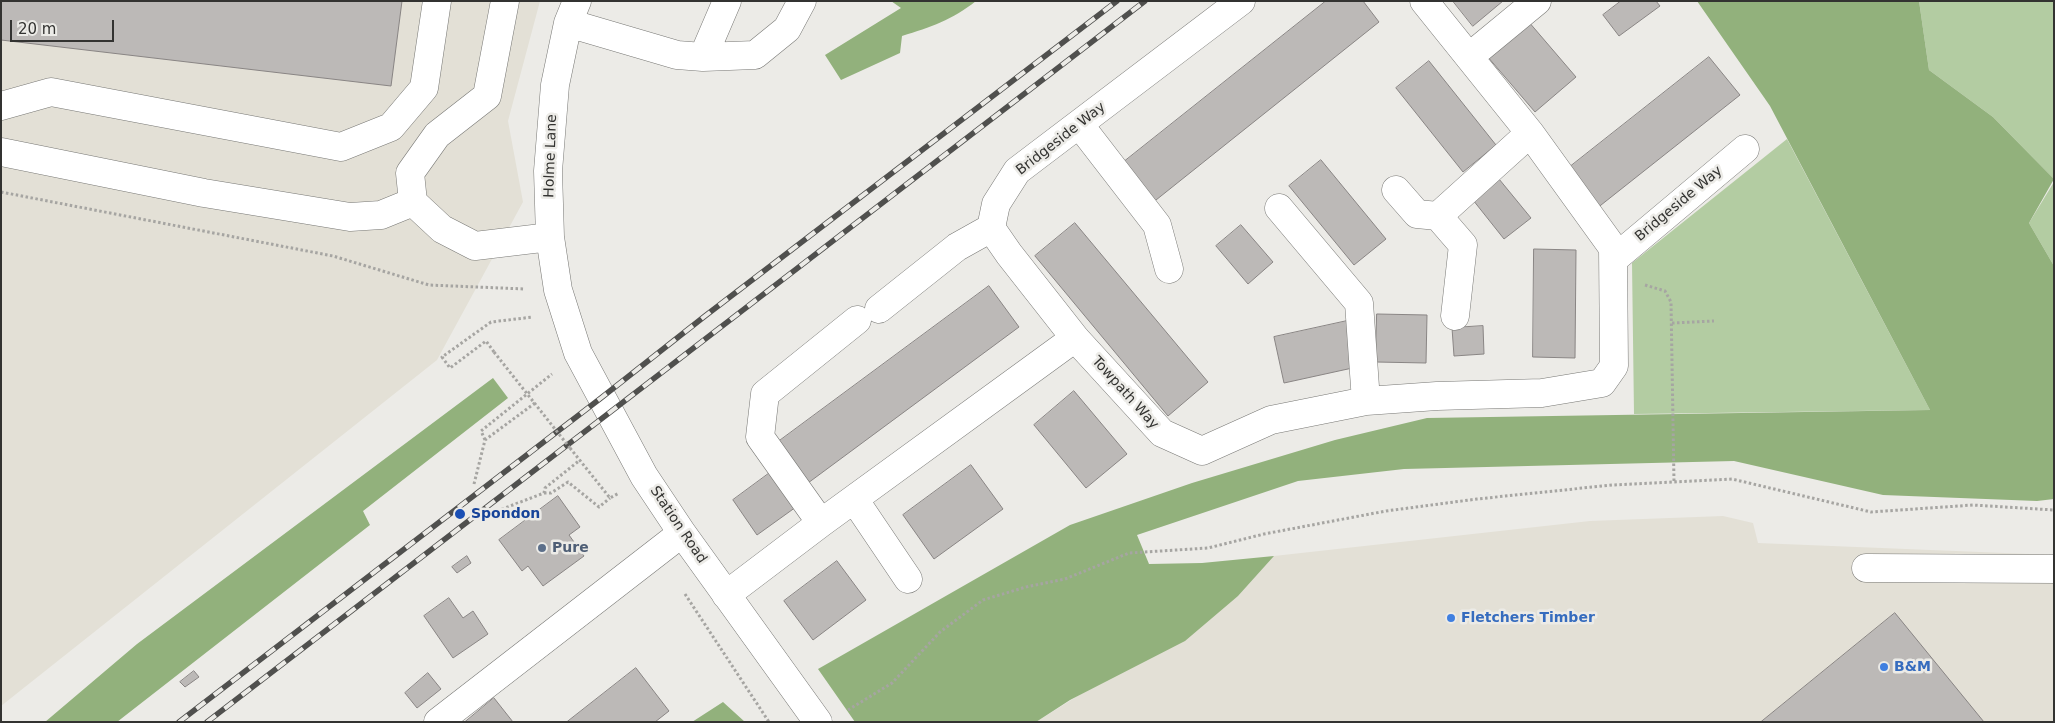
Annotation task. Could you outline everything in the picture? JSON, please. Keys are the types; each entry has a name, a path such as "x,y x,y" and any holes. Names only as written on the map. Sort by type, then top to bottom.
{"street":[{"path":"1,106 51,92 341,147 391,127 424,88 437,1"},
{"path":"505,1 487,96 437,135 410,173 413,202 442,229 475,246 550,237"},
{"path":"703,57 727,1"},
{"path":"573,12 677,55 703,57 755,56 787,29 802,1"},
{"name":"Bridgeside Way","path":"991,228 996,204 1017,171 1241,1"},
{"path":"1424,1 1530,133 1613,248 1614,272"},
{"path":"1469,57 1537,1"},
{"name":"Holme Lane","path":"562,301 550,237 549,137 555,85 573,12"},
{"path":"1079,124 1157,225 1169,269"},
{"path":"1438,216 1530,133"},
{"name":"Bridgeside Way","path":"1614,272 1745,149"},
{"path":"1,152 204,193 350,218 381,215 413,202"},
{"path":"1396,190 1417,214 1438,216 1463,245 1455,316"},
{"path":"1279,208 1359,303 1366,401"},
{"path":"726,595 821,523 1075,338 991,228 957,247 765,394 760,437 821,523"},
{"name":"Towpath Way","path":"1075,338 1162,433 1202,451 1271,420 1366,401 1437,396 1542,394 1602,383 1614,366 1614,272"},
{"name":"Station Road","path":"562,301 578,353 644,476 726,595 818,722"},
{"path":"854,499 908,579"},
{"path":"438,722 682,532"},
{"path":"1866,568 2054,569"}],"path":[{"path":"1,192 333,256 429,285 562,301"},
{"path":"1614,272 1665,291 1670,302 1672,323 1674,482"},
{"path":"562,301 491,322 442,357 450,368 486,341 604,490"},
{"path":"1672,323 1714,321"},
{"path":"485,440 480,431 578,353"},
{"path":"474,484 485,440 535,403"},
{"path":"544,493 545,488 580,460"},
{"path":"845,712 892,683 940,632 983,600 1065,578 1128,553 1208,548 1264,534 1386,511 1476,499 1612,486 1732,479 1871,512 1973,505 2054,510"},
{"path":"497,511 544,493 551,493 568,482 599,507 610,498"}],"shaded area":[{"path":"1,1 540,1 508,121 523,202 437,360 1,706"},
{"path":"1723,516 1753,523 1758,543 2054,555 2054,722 1036,722 1238,596 1274,556 1590,521"}],"green space":[{"path":"891,1 976,1 941,22 902,36 900,53 841,80 825,55 901,8"},
{"path":"1697,1 1919,1 1929,70 1993,117 2054,179 2029,223 2054,266 2054,499 2037,501 1883,495 1734,461 1404,469 1298,481 1137,535 1149,564 1202,563 1274,556 1238,596 1185,641 1070,700 1036,722 855,722 818,669 1070,525 1192,483 1335,440 1427,418 1930,410 1770,106"},
{"path":"1919,1 2054,1 2054,179 1993,117 1929,70"},
{"path":"1787,139 1930,410 1634,414 1632,263"},
{"path":"2054,182 2054,266 2029,223"},
{"path":"493,378 508,398 363,511 370,525 117,722 45,722 137,644"},
{"path":"723,702 745,722 692,722"}],"building":[{"path":"1,1 402,1 391,86 1,40"},
{"path":"1326,1 1363,1 1379,22 1151,204 1120,165"},
{"path":"1453,1 1503,1 1473,26"},
{"path":"1621,1 1656,1 1660,6 1619,36 1603,15"},
{"path":"1528,21 1576,77 1535,112 1487,56"},
{"path":"1709,57 1740,95 1596,209 1566,170"},
{"path":"1429,61 1496,145 1463,172 1396,88"},
{"path":"1321,160 1386,239 1354,265 1289,186"},
{"path":"1499,179 1531,218 1504,239 1473,200"},
{"path":"1075,223 1208,382 1168,416 1035,256"},
{"path":"1241,225 1273,262 1248,284 1216,246"},
{"path":"1534,249 1576,250 1575,358 1533,357"},
{"path":"989,286 1019,327 808,483 778,442"},
{"path":"1377,314 1427,315 1426,363 1376,362"},
{"path":"1347,321 1357,367 1284,383 1274,337"},
{"path":"1483,326 1484,354 1454,356 1452,328"},
{"path":"1074,391 1127,454 1086,488 1034,425"},
{"path":"971,465 1003,509 934,559 903,515"},
{"path":"771,472 796,507 757,535 733,500"},
{"name":"Pure","path":"558,496 580,527 569,535 584,556 543,586 528,566 522,571 499,540"},
{"path":"467,556 471,563 457,573 452,567"},
{"path":"837,561 866,600 813,640 784,601"},
{"path":"449,598 463,618 473,611 488,634 453,658 424,616"},
{"name":"B&M","path":"1895,613 1984,722 1761,722"},
{"path":"636,668 669,711 655,722 567,722"},
{"path":"194,671 199,677 185,687 180,682"},
{"path":"428,673 441,689 417,708 405,693"},
{"path":"494,698 513,722 465,722"}],"railway":[{"path":"179,722 1117,1"},
{"path":"207,722 1145,1"}],"place":[{"name":"Spondon","path":"460,514"},
{"name":"Pure","path":"542,548"},
{"name":"Fletchers Timber","path":"1451,618"},
{"name":"B&M","path":"1884,667"}]}
